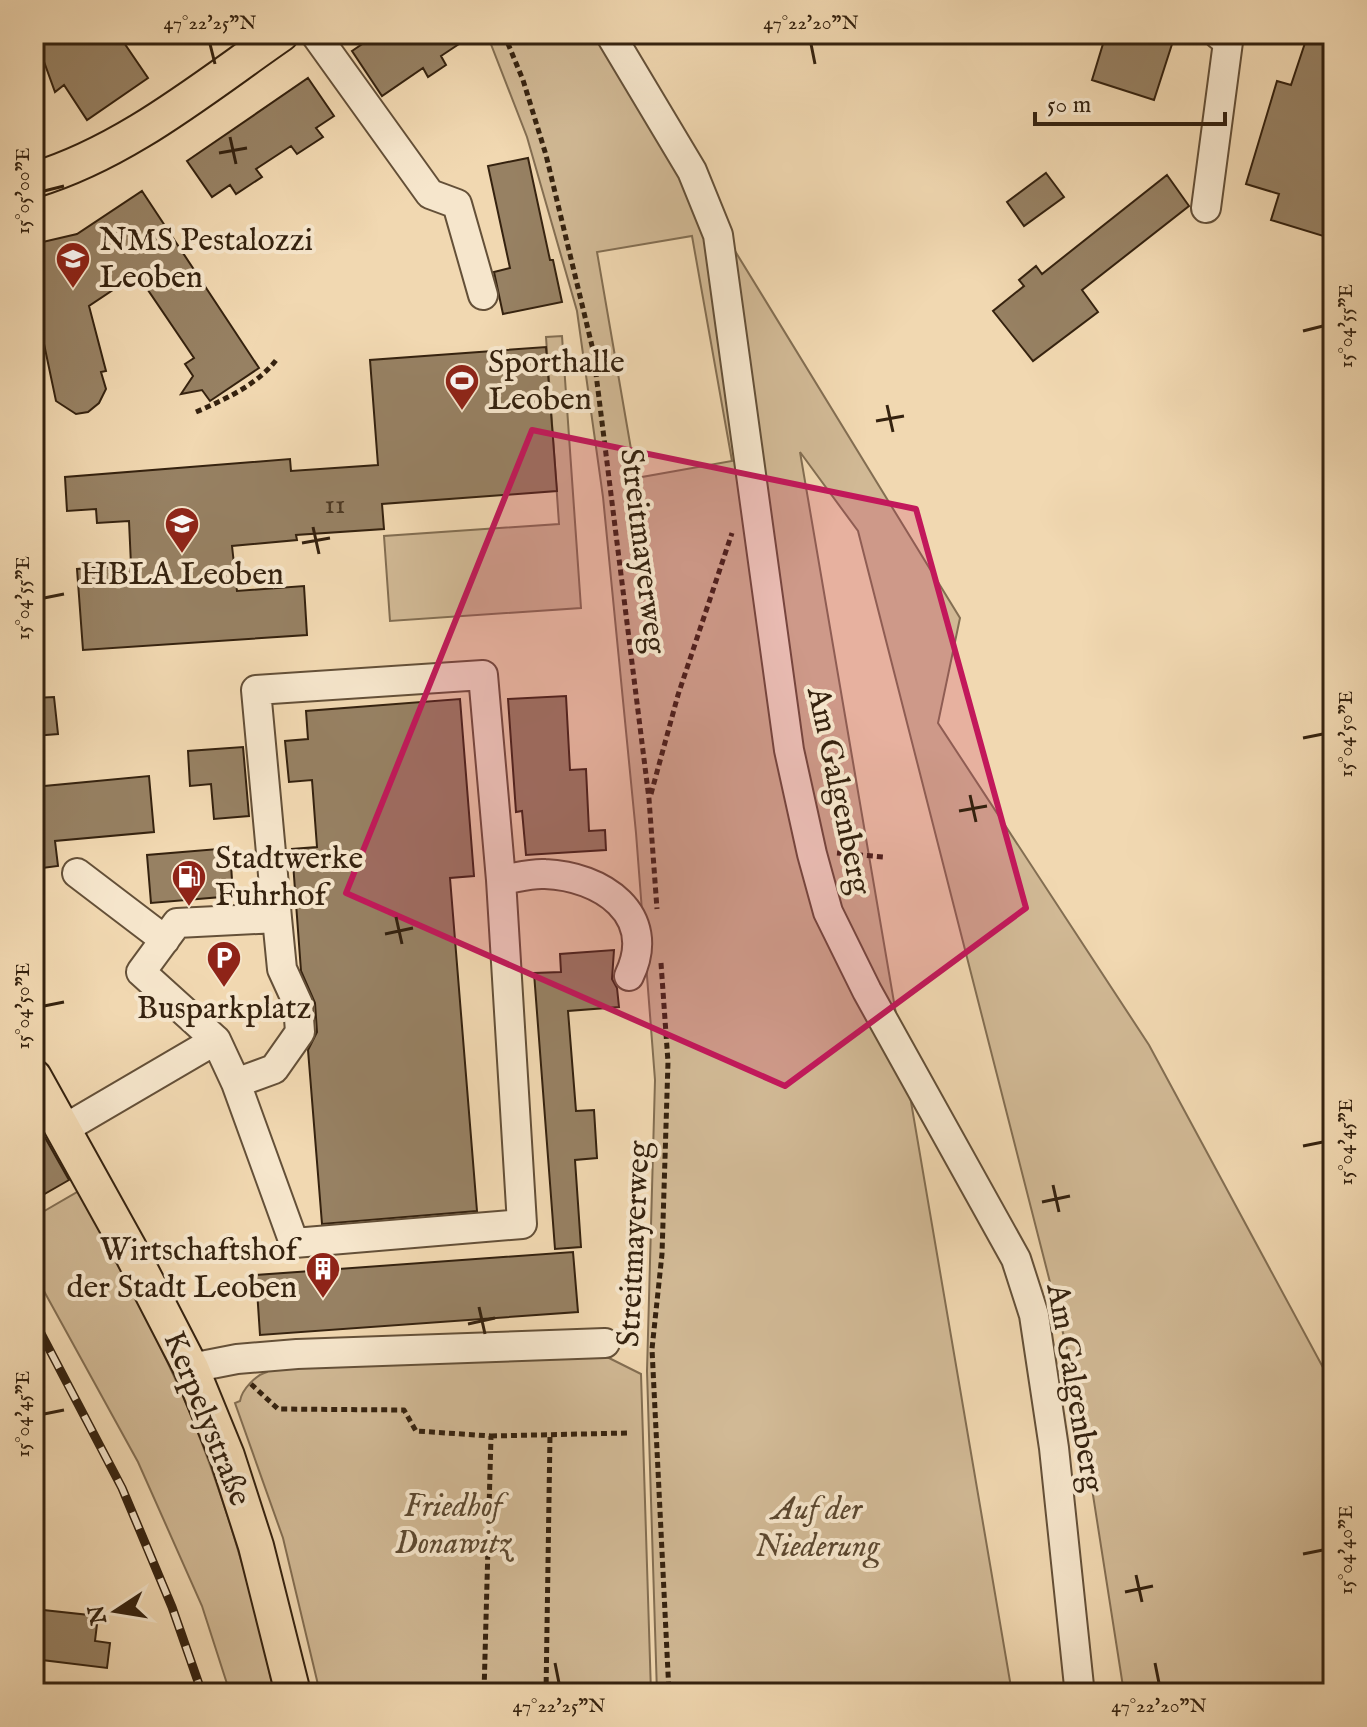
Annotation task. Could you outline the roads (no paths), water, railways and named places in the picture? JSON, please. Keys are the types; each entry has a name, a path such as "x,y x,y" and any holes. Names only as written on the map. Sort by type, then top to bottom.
{"main road":[{"path":"34,180 129,138 281,34"},
{"name":"Kerpelystraße","path":"34,1077 191,1368 227,1456 256,1546 293,1693"}],"lane":[{"path":"315,34 430,194 457,204 483,295"},
{"name":"Am Galgenberg","path":"610,34 692,171 718,235 789,750 828,912 867,991 1016,1259 1034,1315 1054,1448 1079,1686"},
{"path":"1206,208 1228,42 1218,34"},
{"path":"236,1083 274,1069 300,1032 298,1004 282,969 256,690 483,675 501,880 522,1224 294,1243 236,1083 216,1040 141,972 177,923 277,918"},
{"path":"77,873 165,940"},
{"path":"501,880 554,875 593,883 613,896 633,923 637,942 638,958 629,976"},
{"path":"64,1129 216,1040"},
{"path":"191,1368 297,1354 605,1343"}],"railway":[{"path":"34,1320 122,1488 172,1607 202,1693"}],"place":[{"name":"NMS Pestalozzi Leoben","path":"73,290"},
{"name":"Sporthalle Leoben","path":"462,412"},
{"name":"HBLA Leoben","path":"182,555"},
{"name":"Stadtwerke Fuhrhof","path":"189,908"},
{"name":"Busparkplatz","path":"224,989"},
{"name":"Wirtschaftshof der Stadt Leoben","path":"323,1300"}],"park label":[{"name":"Friedhof Donawitz","path":"453,1526"},
{"name":"Auf der Niederung","path":"817,1528"}]}
